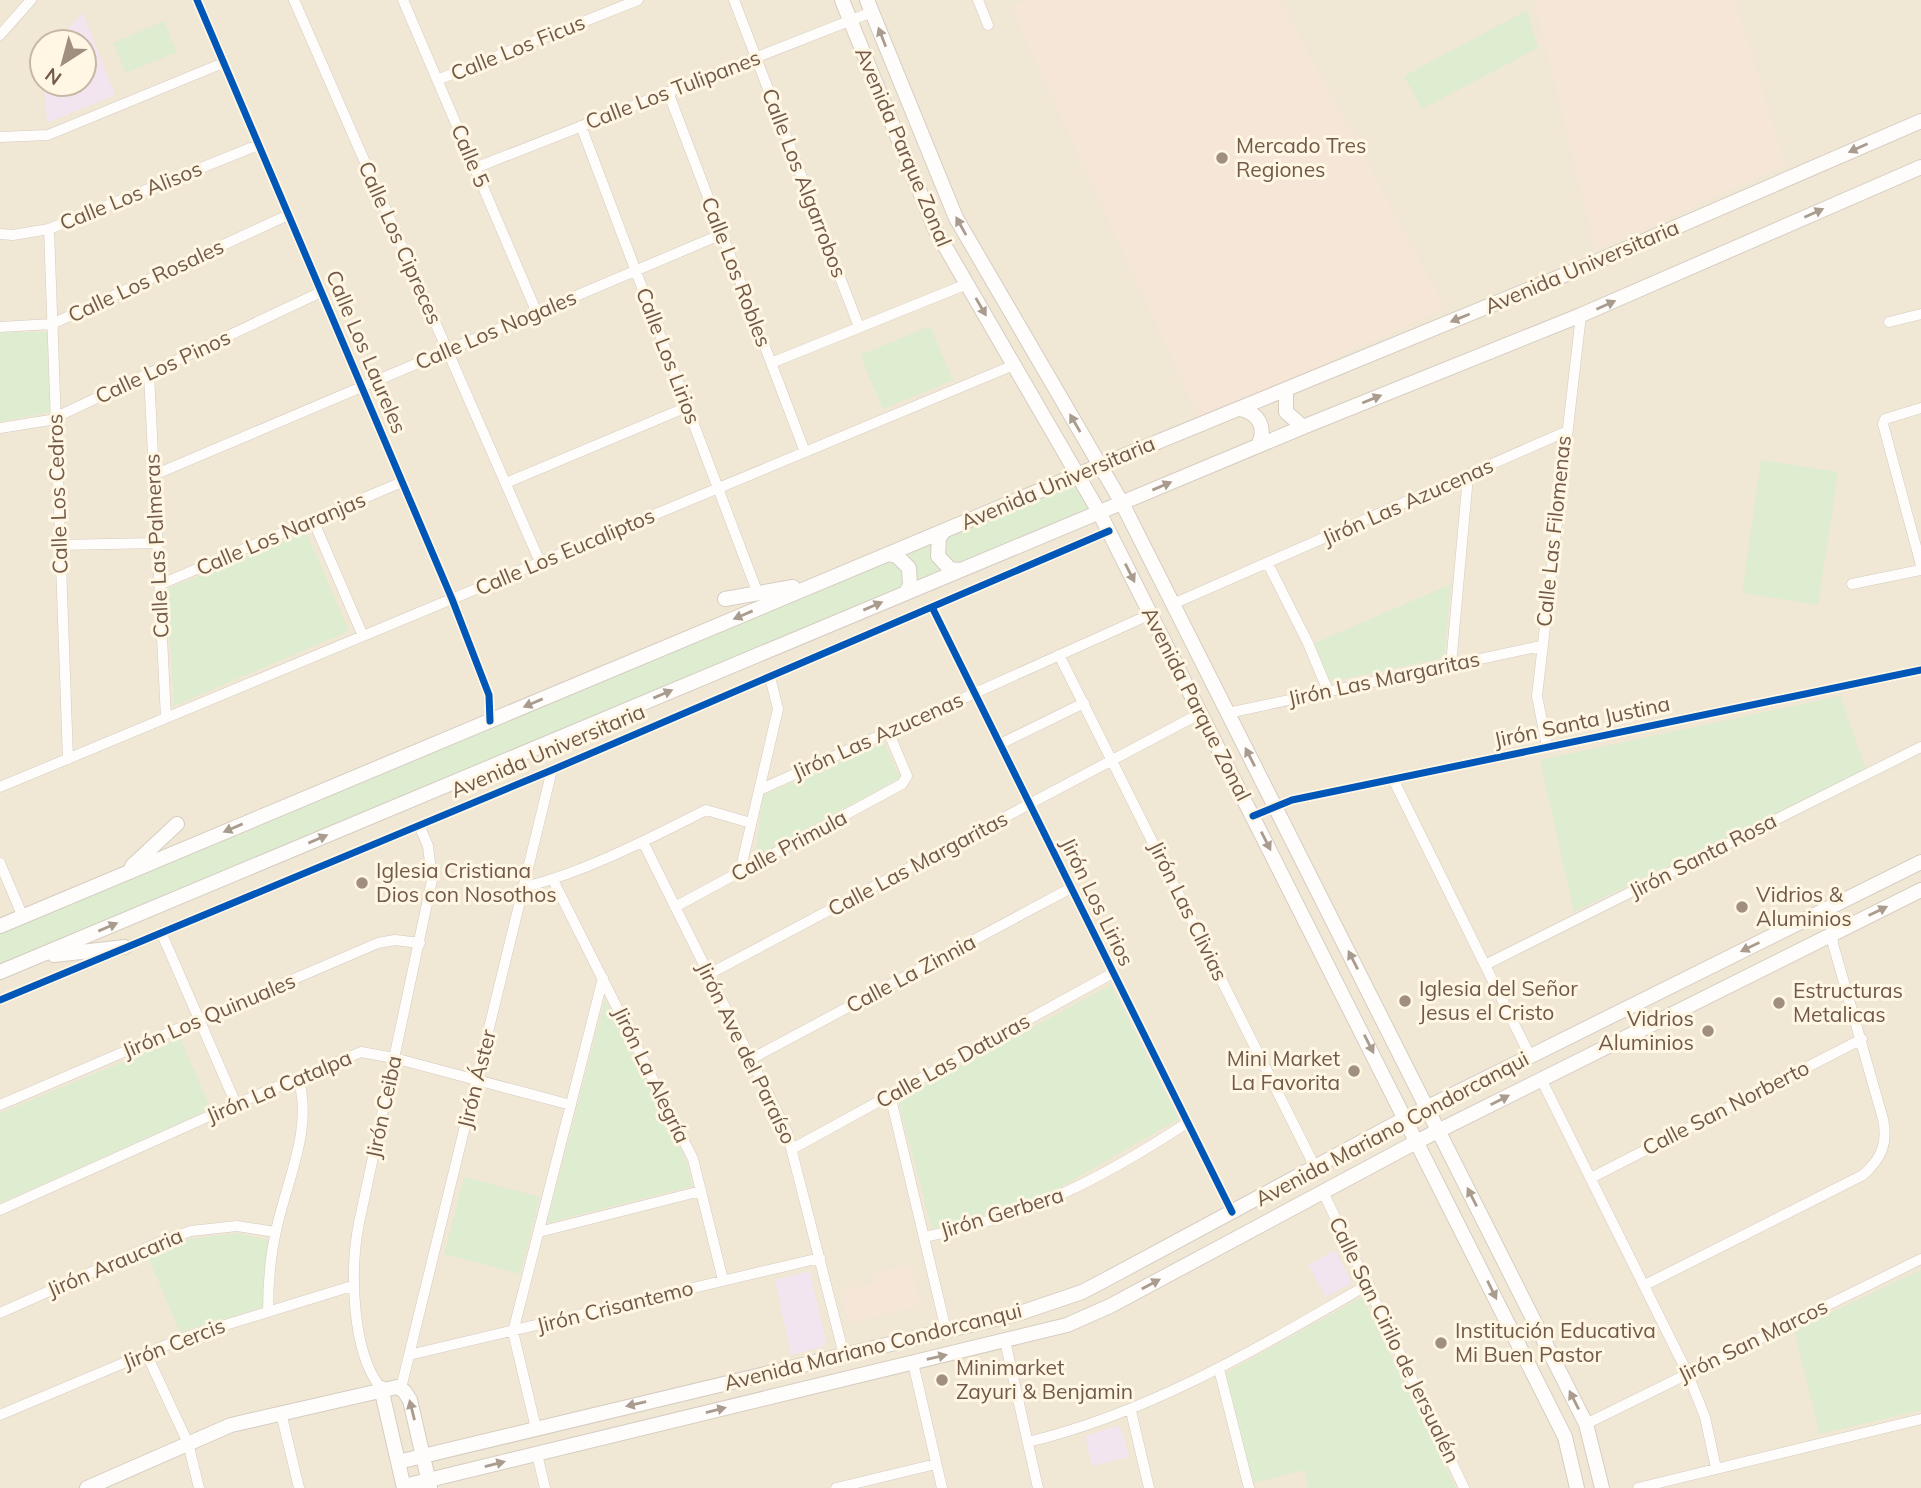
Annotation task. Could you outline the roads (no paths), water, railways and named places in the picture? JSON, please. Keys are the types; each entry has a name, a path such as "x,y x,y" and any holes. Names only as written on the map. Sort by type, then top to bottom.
{"main road":[{"name":"Avenida Parque Zonal","path":"842,0 935,229 1109,531 1565,1437 1577,1488"},
{"name":"Avenida Parque Zonal","path":"869,6 956,218 1122,503 1586,1424 1602,1488"},
{"name":"Avenida Universitaria","path":"0,926 1100,465 1591,264 1921,121"},
{"name":"Avenida Universitaria","path":"0,972 1303,427 1581,316 1921,167"},
{"path":"1286,390 1286,412 1303,427"},
{"path":"1240,409 1248,411 1260,422 1262,439 1258,446"},
{"path":"944,531 939,538 938,556 950,569 960,570"},
{"path":"888,554 904,561 909,568 911,576 906,593"},
{"path":"725,598 819,583"},
{"path":"123,875 177,824"},
{"name":"Avenida Mariano Condorcanqui","path":"398,1462 1058,1301 1105,1280 1406,1118 1921,862"},
{"name":"Avenida Mariano Condorcanqui","path":"404,1487 429,1484 537,1454 1067,1325 1110,1306 1438,1130 1921,891"},
{"path":"39,956 125,947"},
{"path":"1511,1066 1522,1089"},
{"path":"1432,1170 1453,1159"},
{"path":"1058,1301 1067,1325"},
{"path":"786,1368 792,1392"},
{"path":"381,1388 404,1487"},
{"path":"97,1486 232,1425 381,1388 401,1388 410,1400 429,1484"}],"street":[{"path":"0,34 31,0"},
{"name":"Calle Los Laureles","path":"197,0 452,599 489,695 490,721"},
{"name":"Calle Los Cipreces","path":"294,0 540,562"},
{"name":"Calle 5","path":"403,0 537,313"},
{"name":"Calle Los Ficus","path":"437,80 638,0"},
{"name":"Calle Los Algarrobos","path":"734,0 859,327"},
{"path":"978,0 988,25"},
{"name":"Calle Los Tulipanes","path":"475,168 850,21 869,6"},
{"path":"0,137 48,135 223,63"},
{"name":"Calle Los Robles","path":"668,92 805,452"},
{"name":"Calle Los Lirios","path":"581,126 755,586"},
{"name":"Calle Los Alisos","path":"0,234 13,235 49,229 258,145"},
{"name":"Calle Los Rosales","path":"0,327 52,324 288,215"},
{"name":"Calle Los Cedros","path":"49,229 68,759"},
{"name":"Calle Los Nogales","path":"154,475 722,234"},
{"path":"771,363 967,284"},
{"name":"Calle Los Pinos","path":"0,428 55,417 321,292"},
{"path":"1889,322 1921,314"},
{"name":"Calle Las Filomenas","path":"1547,747 1537,696 1565,432 1581,316"},
{"name":"Calle Los Eucaliptos","path":"0,787 1014,365"},
{"name":"Calle Las Palmeras","path":"149,374 166,718"},
{"path":"506,483 687,407"},
{"path":"1852,584 1921,568 1883,424 1885,419 1891,416 1921,408"},
{"name":"Jirón Las Azucenas","path":"1173,604 1565,432"},
{"path":"1451,665 1468,476"},
{"name":"Calle Los Naranjas","path":"159,585 402,482"},
{"path":"313,520 363,636"},
{"name":"Avenida Universitaria","path":"0,1000 552,770 1109,531"},
{"path":"59,545 157,543"},
{"path":"1268,564 1308,643 1328,691"},
{"name":"Jirón Los Lirios","path":"932,607 1232,1212"},
{"name":"Jirón Las Azucenas","path":"759,790 1151,614"},
{"name":"Jirón Las Margaritas","path":"1228,713 1541,646"},
{"name":"Jirón Las Clivias","path":"1059,655 1315,1167"},
{"name":"Jirón Santa Justina","path":"1253,816 1274,804 1921,670"},
{"path":"740,872 778,709 770,677"},
{"path":"1000,744 1084,703"},
{"name":"Calle Las Margaritas","path":"709,974 1201,713"},
{"name":"Calle Primula","path":"675,907 902,784 906,776 888,731"},
{"name":"Jirón Santa Rosa","path":"1485,965 1921,747"},
{"name":"Jirón Áster","path":"401,1388 552,770"},
{"path":"1393,779 1530,1056"},
{"path":"525,887 553,880 643,842 706,810 751,823"},
{"name":"Jirón Ceiba","path":"381,1388 369,1375 352,1286 355,1241 432,880 428,846 419,825"},
{"name":"Jirón Ave del Paraíso","path":"643,842 751,1059 792,1149 844,1354"},
{"path":"0,863 23,917"},
{"name":"Jirón La Alegría","path":"553,880 693,1159 723,1280"},
{"name":"Calle La Zinnia","path":"751,1059 1071,888"},
{"path":"1645,1284 1863,1174 1875,1164 1886,1136 1862,1039 1833,944 1831,907"},
{"path":"161,932 236,1104"},
{"name":"Jirón Los Quinuales","path":"0,1105 378,943 395,940 420,943"},
{"name":"Calle Las Daturas","path":"792,1149 1113,973"},
{"path":"536,1428 513,1332 603,978"},
{"name":"Calle San Norberto","path":"1591,1178 1862,1039"},
{"name":"Jirón La Catalpa","path":"0,1210 236,1104 361,1052 394,1058 571,1105"},
{"path":"268,1312 268,1284 275,1232 304,1119 303,1093 298,1078"},
{"path":"1541,1079 1687,1372 1705,1417 1716,1468"},
{"path":"890,1095 946,1330"},
{"name":"Jirón Gerbera","path":"924,1237 988,1222 1049,1201 1118,1168 1187,1123"},
{"path":"539,1232 701,1191"},
{"name":"Calle San Cirilo de Jersualén","path":"1323,1192 1464,1488"},
{"name":"Jirón Araucaria","path":"0,1313 162,1241 191,1231 237,1226 275,1232"},
{"name":"Jirón Crisantemo","path":"409,1355 820,1258"},
{"name":"Jirón San Marcos","path":"1586,1424 1921,1259"},
{"path":"1028,1442 1076,1430 1131,1410 1219,1368 1369,1284"},
{"name":"Jirón Cercis","path":"0,1415 183,1338 352,1286"},
{"path":"1004,1341 1038,1488"},
{"path":"146,1353 188,1443 200,1488"},
{"path":"913,1363 942,1488"},
{"path":"1219,1368 1250,1488"},
{"path":"1131,1410 1149,1488"},
{"path":"281,1413 299,1488"},
{"path":"1638,1488 1921,1419"},
{"path":"537,1454 545,1488"},
{"path":"838,1488 936,1464"}],"place":[{"name":"Mercado Tres Regiones","path":"1222,158"},
{"name":"Iglesia Cristiana Dios con Nosothos","path":"362,883"},
{"name":"Vidrios & Aluminios","path":"1742,907"},
{"name":"Iglesia del Señor Jesus el Cristo","path":"1405,1001"},
{"name":"Estructuras Metalicas","path":"1779,1003"},
{"name":"Vidrios Aluminios","path":"1708,1031"},
{"name":"Mini Market La Favorita","path":"1354,1071"},
{"name":"Institución Educativa Mi Buen Pastor","path":"1441,1343"},
{"name":"Minimarket Zayuri & Benjamin","path":"942,1380"}]}
